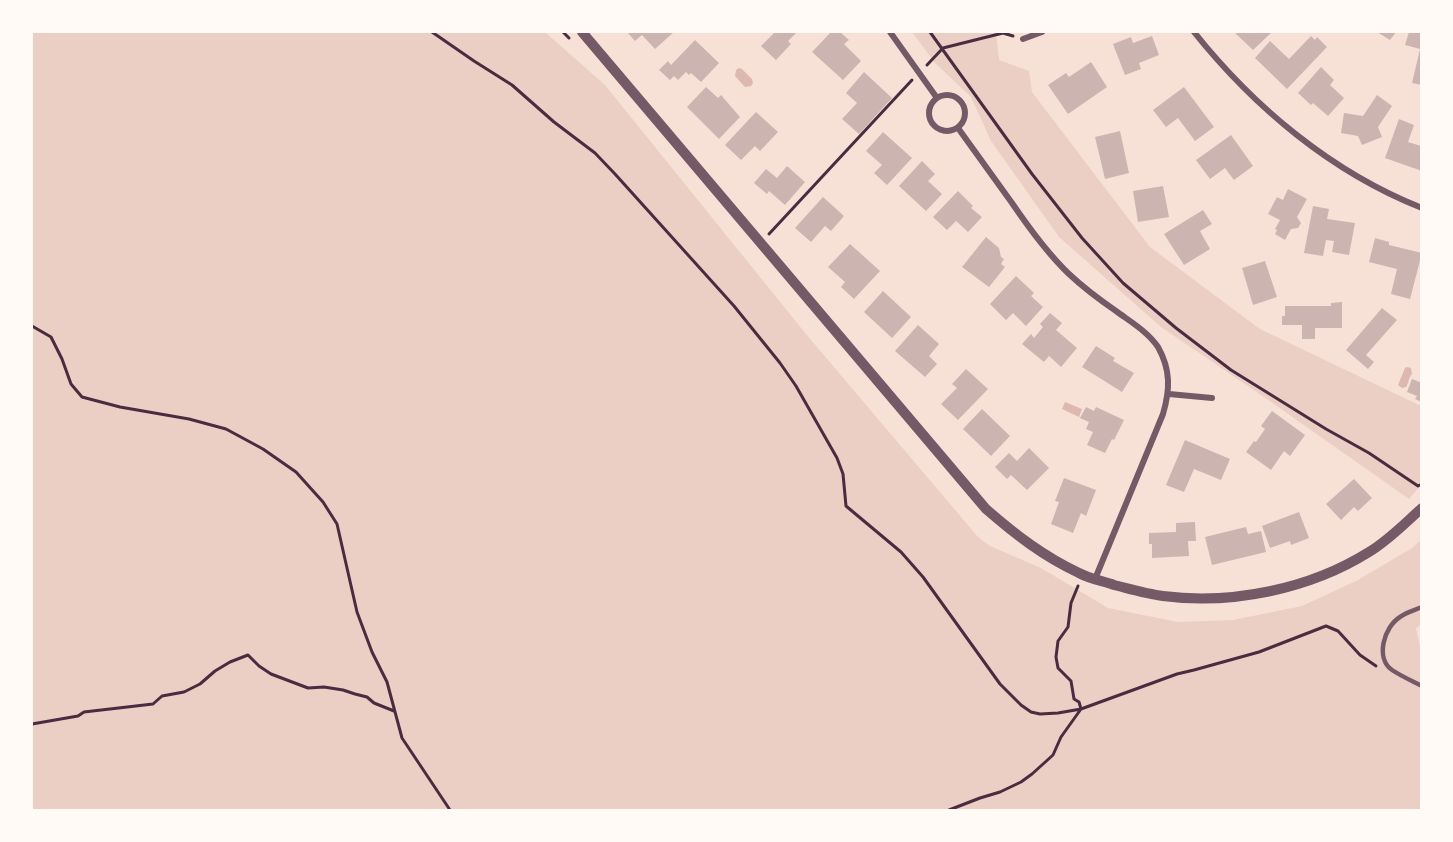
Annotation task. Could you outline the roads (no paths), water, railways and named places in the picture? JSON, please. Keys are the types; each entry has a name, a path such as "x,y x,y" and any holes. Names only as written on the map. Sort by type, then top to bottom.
{"street":[{"path":"582,32 986,509 1020,538 1082,575 1161,596 1232,597 1267,592 1326,574 1369,552 1422,508"},
{"path":"890,32 937,98"},
{"path":"1023,39 1042,32"},
{"path":"1194,32 1233,78 1275,118 1320,153 1368,183 1422,208"},
{"path":"950,95 962,102 965,116 958,128 945,131 936,127 930,120 929,110 937,98 950,95"},
{"path":"958,128 1042,245 1069,274 1153,341 1166,366 1169,394 1164,414 1095,579"},
{"path":"1169,394 1212,398"}],"lane":[{"path":"1422,607 1399,617 1389,627 1384,640 1383,652 1390,669 1422,686"}]}
